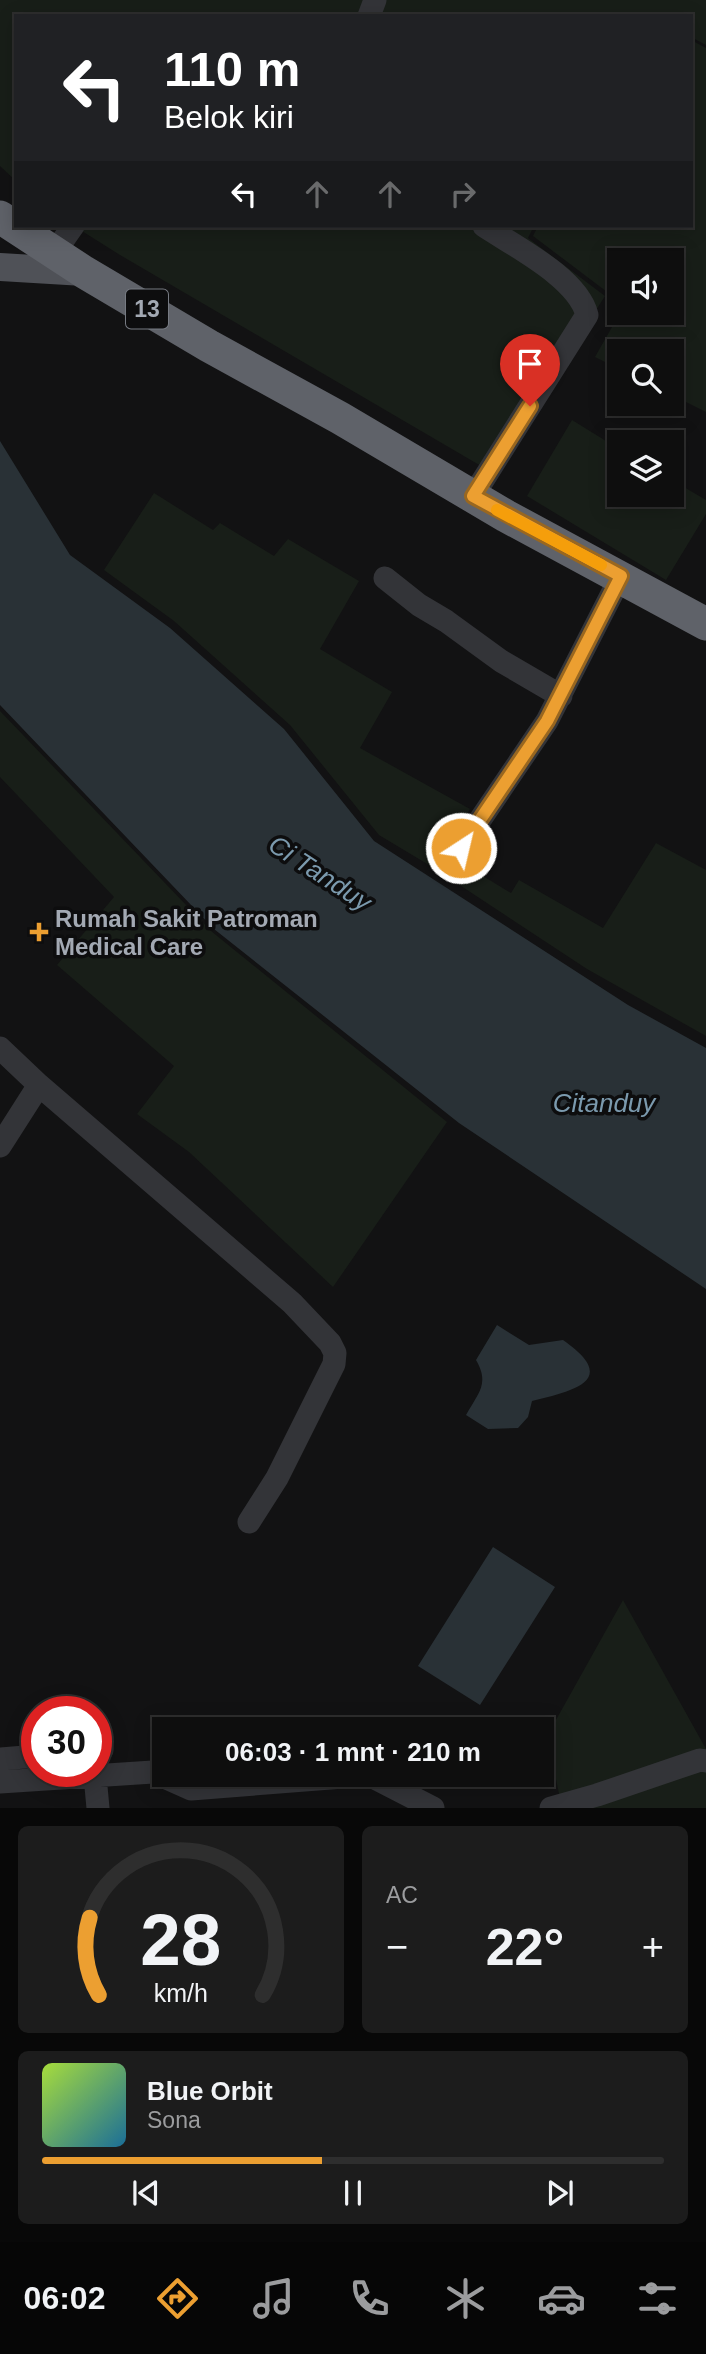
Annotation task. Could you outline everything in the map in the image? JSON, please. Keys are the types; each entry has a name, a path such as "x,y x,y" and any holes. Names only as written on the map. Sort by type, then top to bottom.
{"highway":[{"name":"13","path":"16,228 84,272 473,496 706,624"}],"main road":[{"path":"0,267 84,272"}],"street":[{"path":"54,253 72,228"},
{"path":"473,496 587,315 584,304 567,284 487,228"},
{"path":"461,848 510,778 561,695 621,576"},
{"path":"384,578 501,661 561,695"},
{"path":"0,1048 39,1085 292,1303 330,1343 335,1353 334,1364 277,1478 249,1522"},
{"path":"0,1146 39,1085"},
{"path":"0,1759 21,1757"},
{"path":"551,1808 700,1760 706,1761"},
{"path":"112,1775 153,1772 191,1788 369,1775 433,1808"},
{"path":"0,1782 21,1781"},
{"path":"96,1787 98,1808"}],"shaded area":[{"path":"0,0 706,0 706,45 693,38 693,14 14,14 14,179 0,166"},
{"path":"693,41 706,48 706,412 684,401 684,339 607,339 607,363 595,357 613,325 684,325 684,248 607,248 607,292 533,236 537,228 693,228"},
{"path":"77,228 533,228 528,238 605,296 493,473"},
{"path":"572,420 607,442 607,507 684,507 684,487 706,500 706,514 666,580 527,496"},
{"path":"154,493 213,530 220,523 274,556 288,539 359,581 320,649 392,692 360,748 470,809 444,852 454,858 444,874 379,835 290,725 174,621 104,570"},
{"path":"0,711 211,931 447,1122 333,1287 189,1152 137,1114 174,1066 57,965 114,897 0,777"},
{"path":"656,843 706,870 706,1036 587,969 446,876 455,859 511,893 519,880 603,928"},
{"path":"623,1600 706,1749 706,1808 562,1808 554,1770 554,1723"}],"water":[{"name":"Citanduy","path":"0,441 70,555 170,628 284,729 374,841 628,1005 706,1048 706,1289 459,1123 214,929 0,705"},
{"path":"497,1325 529,1345 563,1340 589,1365 589,1375 575,1388 532,1401 528,1417 518,1428 488,1429 466,1415 481,1388 482,1376 476,1360"},
{"path":"493,1547 555,1587 480,1705 418,1666"}],"slow traffic":[{"path":"497,510 601,565"}],"place":[{"name":"Rumah Sakit Patroman Medical Care","path":"39,932"}],"route":[{"path":"461,848 547,721 621,576 473,496 530,406"}],"water label":[{"name":"Ci Tanduy","path":"320,873"}]}
